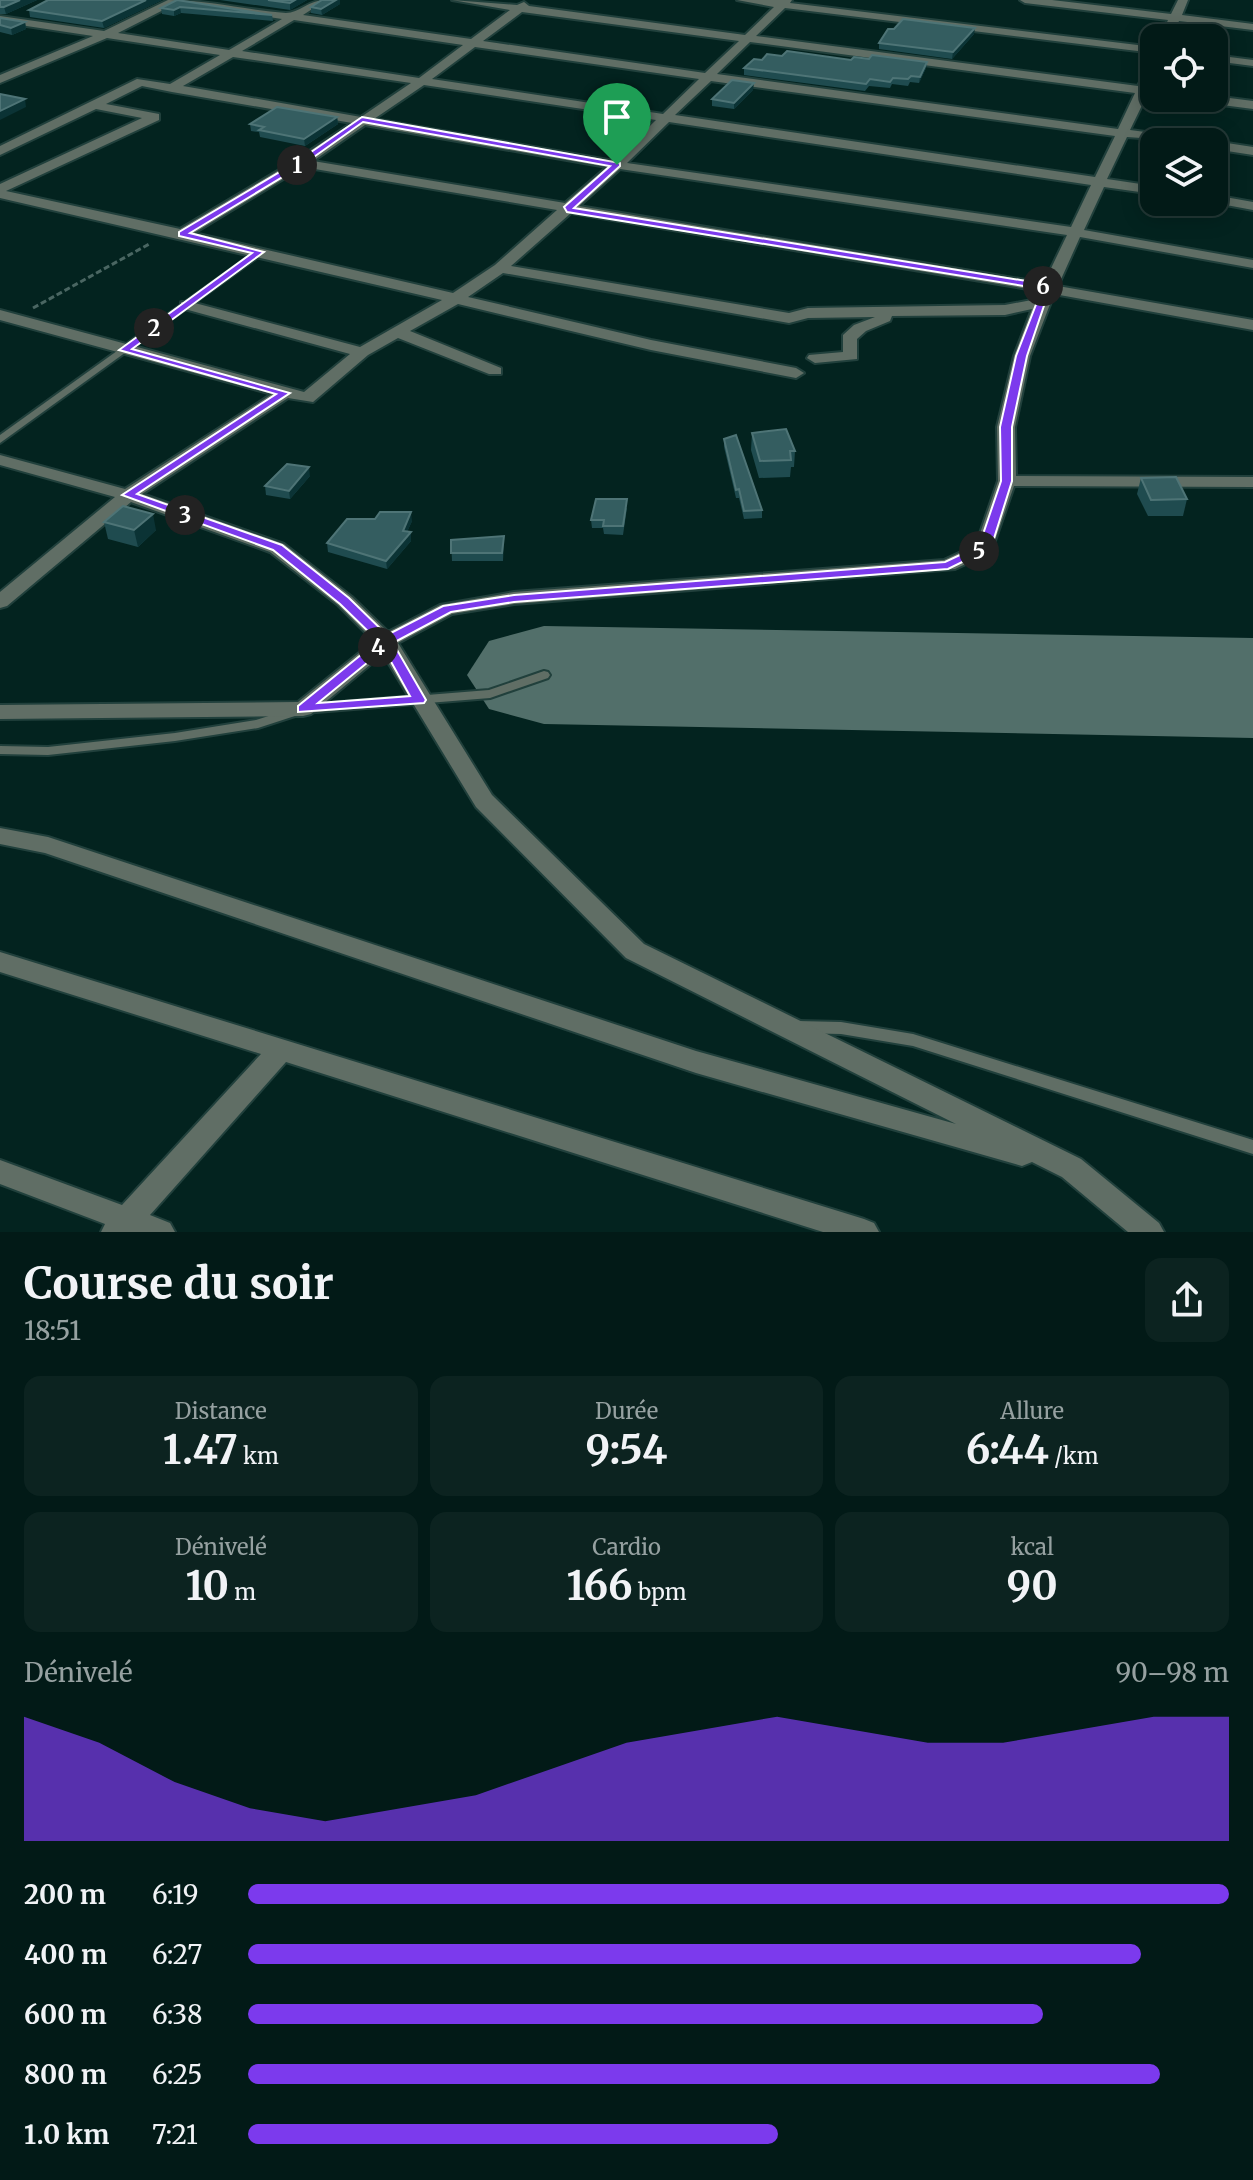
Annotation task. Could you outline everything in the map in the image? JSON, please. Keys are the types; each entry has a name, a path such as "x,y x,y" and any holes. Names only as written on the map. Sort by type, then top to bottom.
{"street":[{"path":"0,79 105,35 176,0 1140,135"},
{"path":"172,88 321,0"},
{"path":"457,0 526,4 748,38 1140,90"},
{"path":"742,0 784,2 1140,48"},
{"path":"1025,0 1253,27"},
{"path":"1172,24 1183,0"},
{"path":"6,317 307,398 362,352 453,300 500,268 617,165 784,2"},
{"path":"176,233 301,163 422,81 526,4"},
{"path":"2,21 30,10"},
{"path":"2,21 233,52 1140,188"},
{"path":"1228,60 1253,63"},
{"path":"0,151 141,82 617,165 1074,232 1253,264"},
{"path":"1228,102 1253,105"},
{"path":"0,712 303,709 386,641 447,609 514,598 948,565 984,548 1007,481 1006,427 1022,356 1044,295 1121,132 1140,103"},
{"path":"0,192 155,117 94,105"},
{"path":"1228,147 1253,151"},
{"path":"301,163 1044,295 1253,325"},
{"path":"0,192 453,300 651,345 796,373"},
{"path":"1228,202 1253,206"},
{"path":"500,268 789,318 808,313 1005,310 1044,295"},
{"path":"186,305 362,352"},
{"path":"815,358 851,356 849,338 860,328 904,312"},
{"path":"395,331 495,371"},
{"path":"0,602 128,495 285,393"},
{"path":"0,460 128,495 277,548 345,601 386,641 419,700 484,801 635,951 1071,1168 1149,1232"},
{"path":"1007,481 1253,482"},
{"path":"0,836 48,845 696,1062 1071,1168"},
{"path":"2,966 864,1232"},
{"path":"122,1226 281,1050"},
{"path":"0,1172 122,1226 160,1232"}],"lane":[{"path":"0,440 259,252"},
{"path":"0,750 48,751 175,737 258,724 303,709 490,694 544,675"},
{"path":"786,1026 841,1028 913,1040 1253,1147"}],"path":[{"path":"6,317 176,233"}],"building":[{"path":"0,0 20,0 0,7"},
{"path":"48,0 146,0 102,21 29,10"},
{"path":"177,0 272,15 161,8"},
{"path":"268,0 295,0 290,3"},
{"path":"322,0 336,0 321,9 311,7"},
{"path":"0,18 25,22 11,28 0,25"},
{"path":"903,19 975,28 953,52 879,43 888,29 894,29"},
{"path":"787,51 851,60 854,57 869,59 872,55 927,62 920,77 893,78 890,82 870,79 866,84 744,68 754,59 762,60 767,54 782,56"},
{"path":"732,80 754,83 734,103 712,99"},
{"path":"0,94 25,99 0,111"},
{"path":"277,107 337,117 304,139 259,130 264,127 250,124"},
{"path":"786,429 795,451 790,451 791,460 760,461 752,433"},
{"path":"736,435 762,510 744,511 739,489 736,490 724,439"},
{"path":"287,464 309,467 289,491 265,486"},
{"path":"1176,477 1187,499 1151,500 1141,478"},
{"path":"596,499 627,499 623,526 603,526 604,520 591,520"},
{"path":"123,506 153,514 134,530 104,522"},
{"path":"380,512 411,512 403,531 411,532 386,561 327,543 347,519 375,519"},
{"path":"504,536 502,553 451,553 451,540"}],"runway":[{"path":"544,675 1253,688"}],"route":[{"path":"617,165 362,119 301,163 182,234 259,252 124,350 285,393 128,495 277,548 345,601 386,641 419,700 303,709 386,641 447,609 514,598 604,590 948,565 984,548 1007,481 1006,427 1022,356 1047,287 567,209 617,165"}]}
